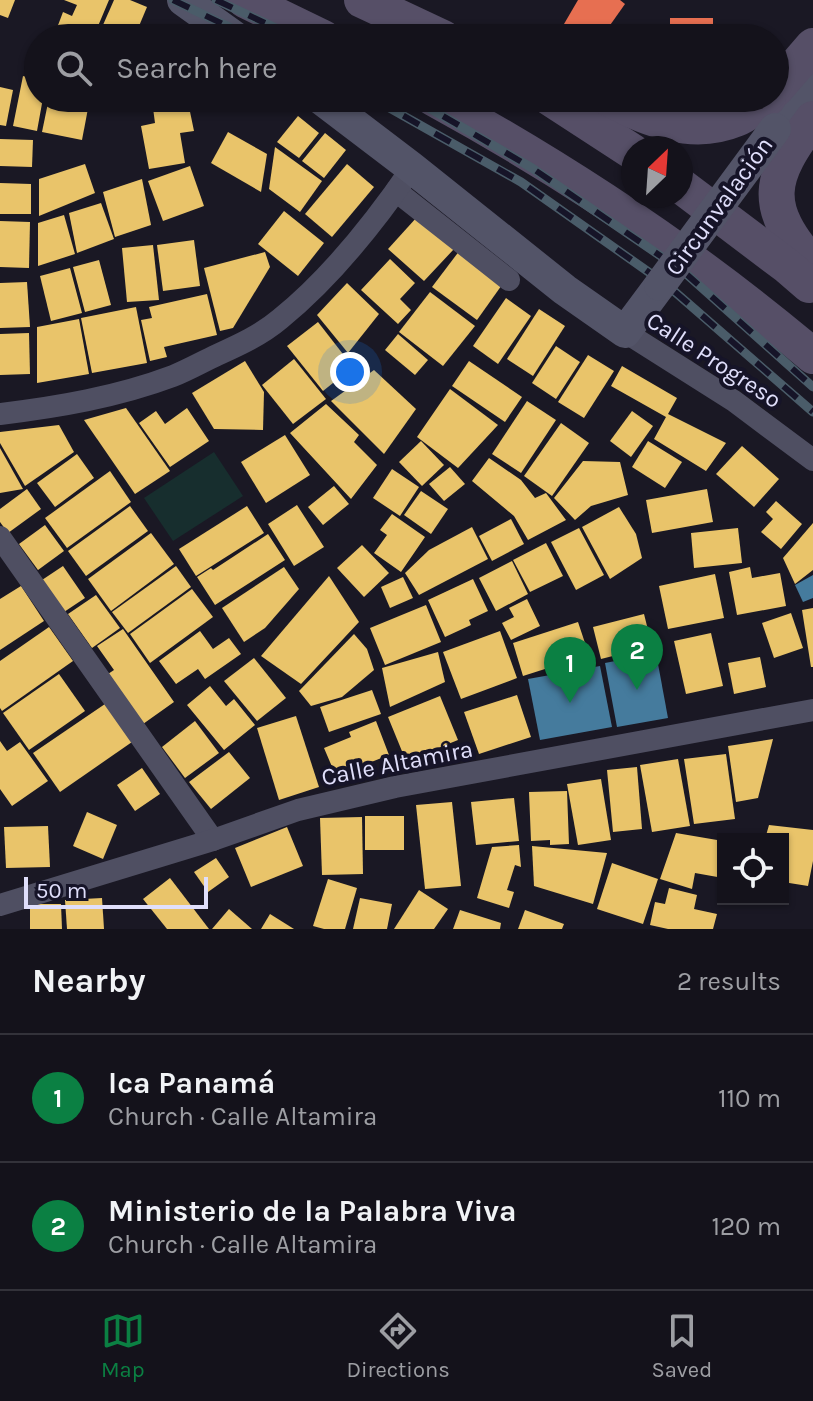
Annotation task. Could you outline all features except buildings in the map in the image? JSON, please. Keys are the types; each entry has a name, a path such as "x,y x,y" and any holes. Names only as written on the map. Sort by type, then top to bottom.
{"main road":[{"path":"183,0 216,24"},
{"path":"245,0 294,24"},
{"path":"362,0 413,24"},
{"path":"789,74 813,46"},
{"name":"Circunvalación","path":"789,99 813,79"},
{"path":"334,112 404,180 625,332"},
{"path":"458,112 548,163 622,212 757,309 813,356"},
{"path":"572,112 621,144"},
{"path":"637,112 694,127 772,114"},
{"name":"Circunvalación","path":"625,332 660,285 772,114"},
{"path":"813,119 780,170 775,192 785,228 813,265"},
{"path":"693,195 813,289"}],"street":[{"path":"0,414 82,402 130,389 173,376 248,341 308,295 352,248 404,180 509,280"},
{"name":"Calle Progreso","path":"625,332 734,401 813,460"},
{"path":"0,537 213,840"},
{"name":"Calle Altamira","path":"0,905 213,840 298,810 395,787 813,710"}],"green space":[{"path":"214,452 243,496 173,541 144,498"}],"railway":[{"path":"173,0 223,24"},
{"path":"216,0 267,24"},
{"path":"397,112 521,182 667,285 813,412"},
{"path":"436,112 532,168 684,272 813,387"}],"place":[{"name":"Ministerio de la Palabra Viva","path":"637,690"},
{"name":"Ica Panamá","path":"570,703"}]}
